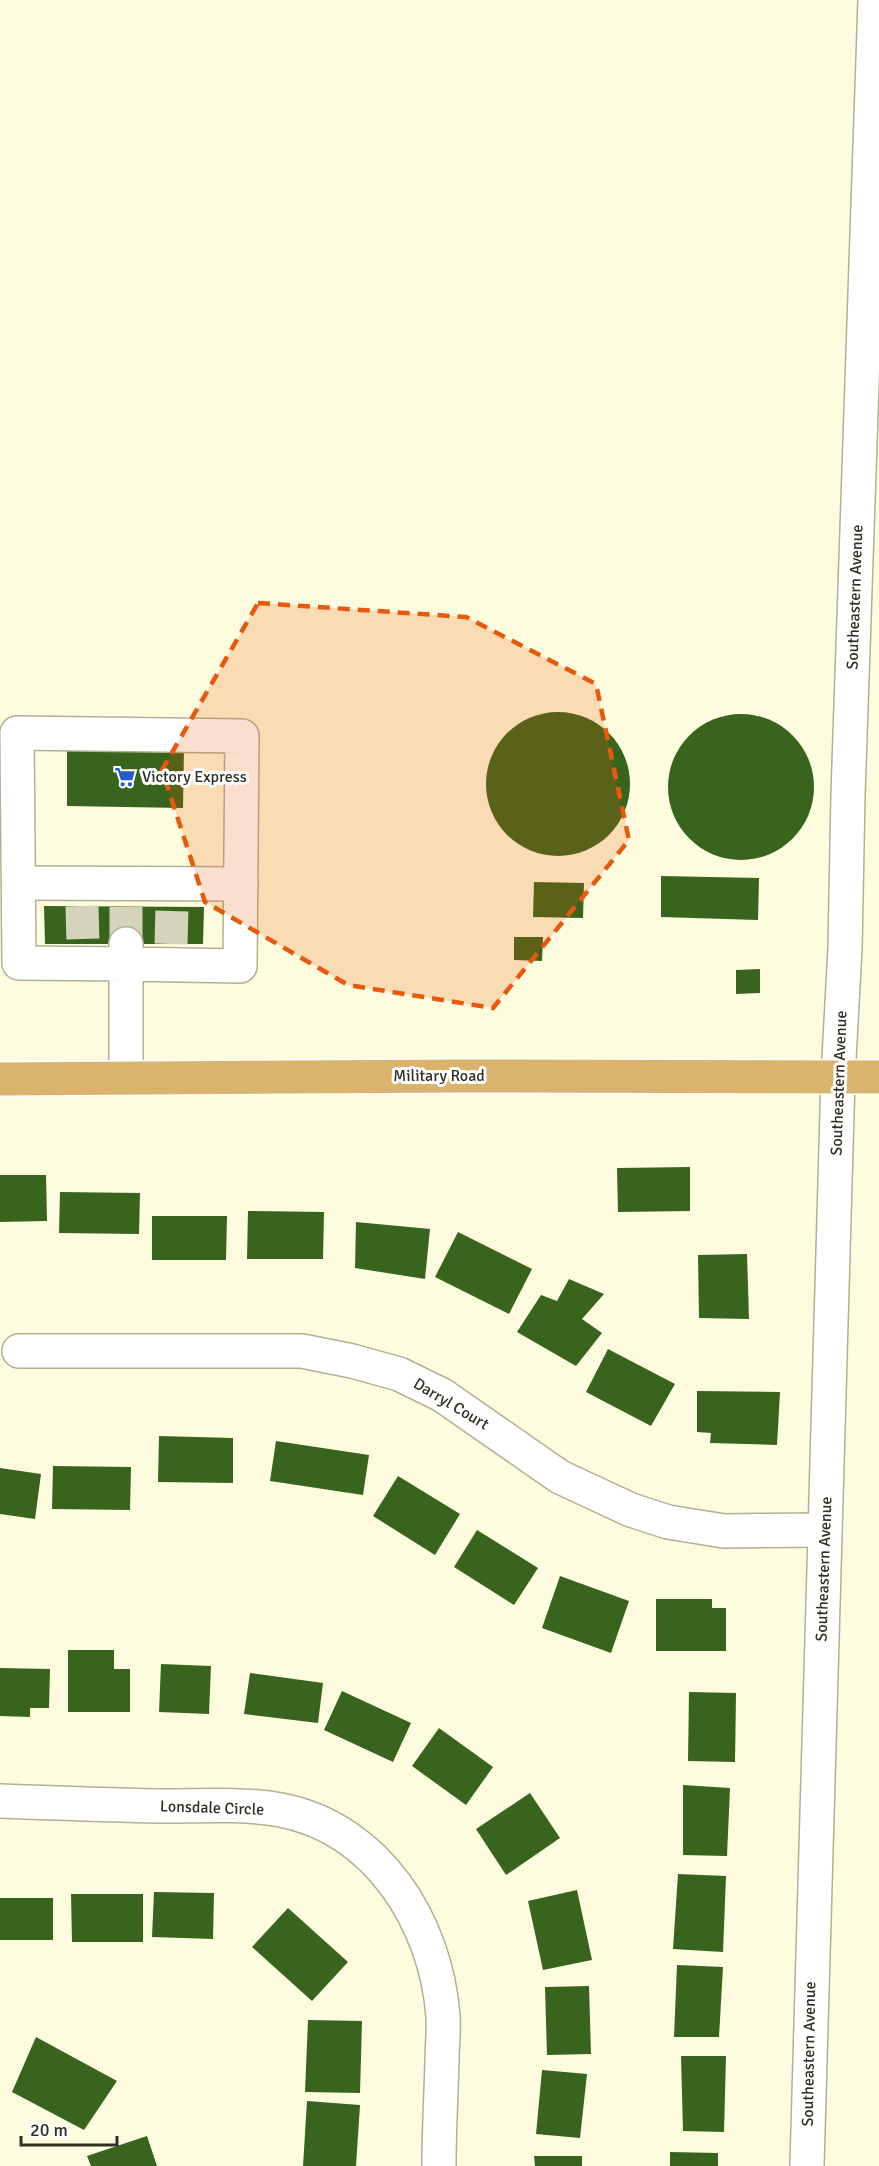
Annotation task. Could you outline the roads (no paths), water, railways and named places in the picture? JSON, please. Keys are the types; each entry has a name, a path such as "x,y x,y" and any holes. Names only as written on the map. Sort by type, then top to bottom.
{"main road":[{"name":"Military Road","path":"0,1079 459,1076 879,1077"}],"street":[{"name":"Southeastern Avenue","path":"807,2166 838,1077 845,948 848,795 875,0"},
{"path":"18,733 242,736 241,884 240,966 171,954 83,954 19,963 18,733"},
{"path":"19,883 82,895 171,896 241,884"},
{"path":"126,954 126,1078"},
{"name":"Darryl Court","path":"19,1351 302,1351 352,1361 399,1374 442,1395 560,1477 631,1510 668,1522 724,1531 825,1530"},
{"name":"Lonsdale Circle","path":"0,1802 120,1806 237,1806 281,1810 328,1827 362,1848 394,1880 419,1922 436,1968 443,2017 439,2166"}],"tunnel":[{"path":"82,906 83,944"},
{"path":"126,907 126,944"},
{"path":"171,944 172,907"}],"place":[{"name":"Victory Express","path":"125,777"}]}
